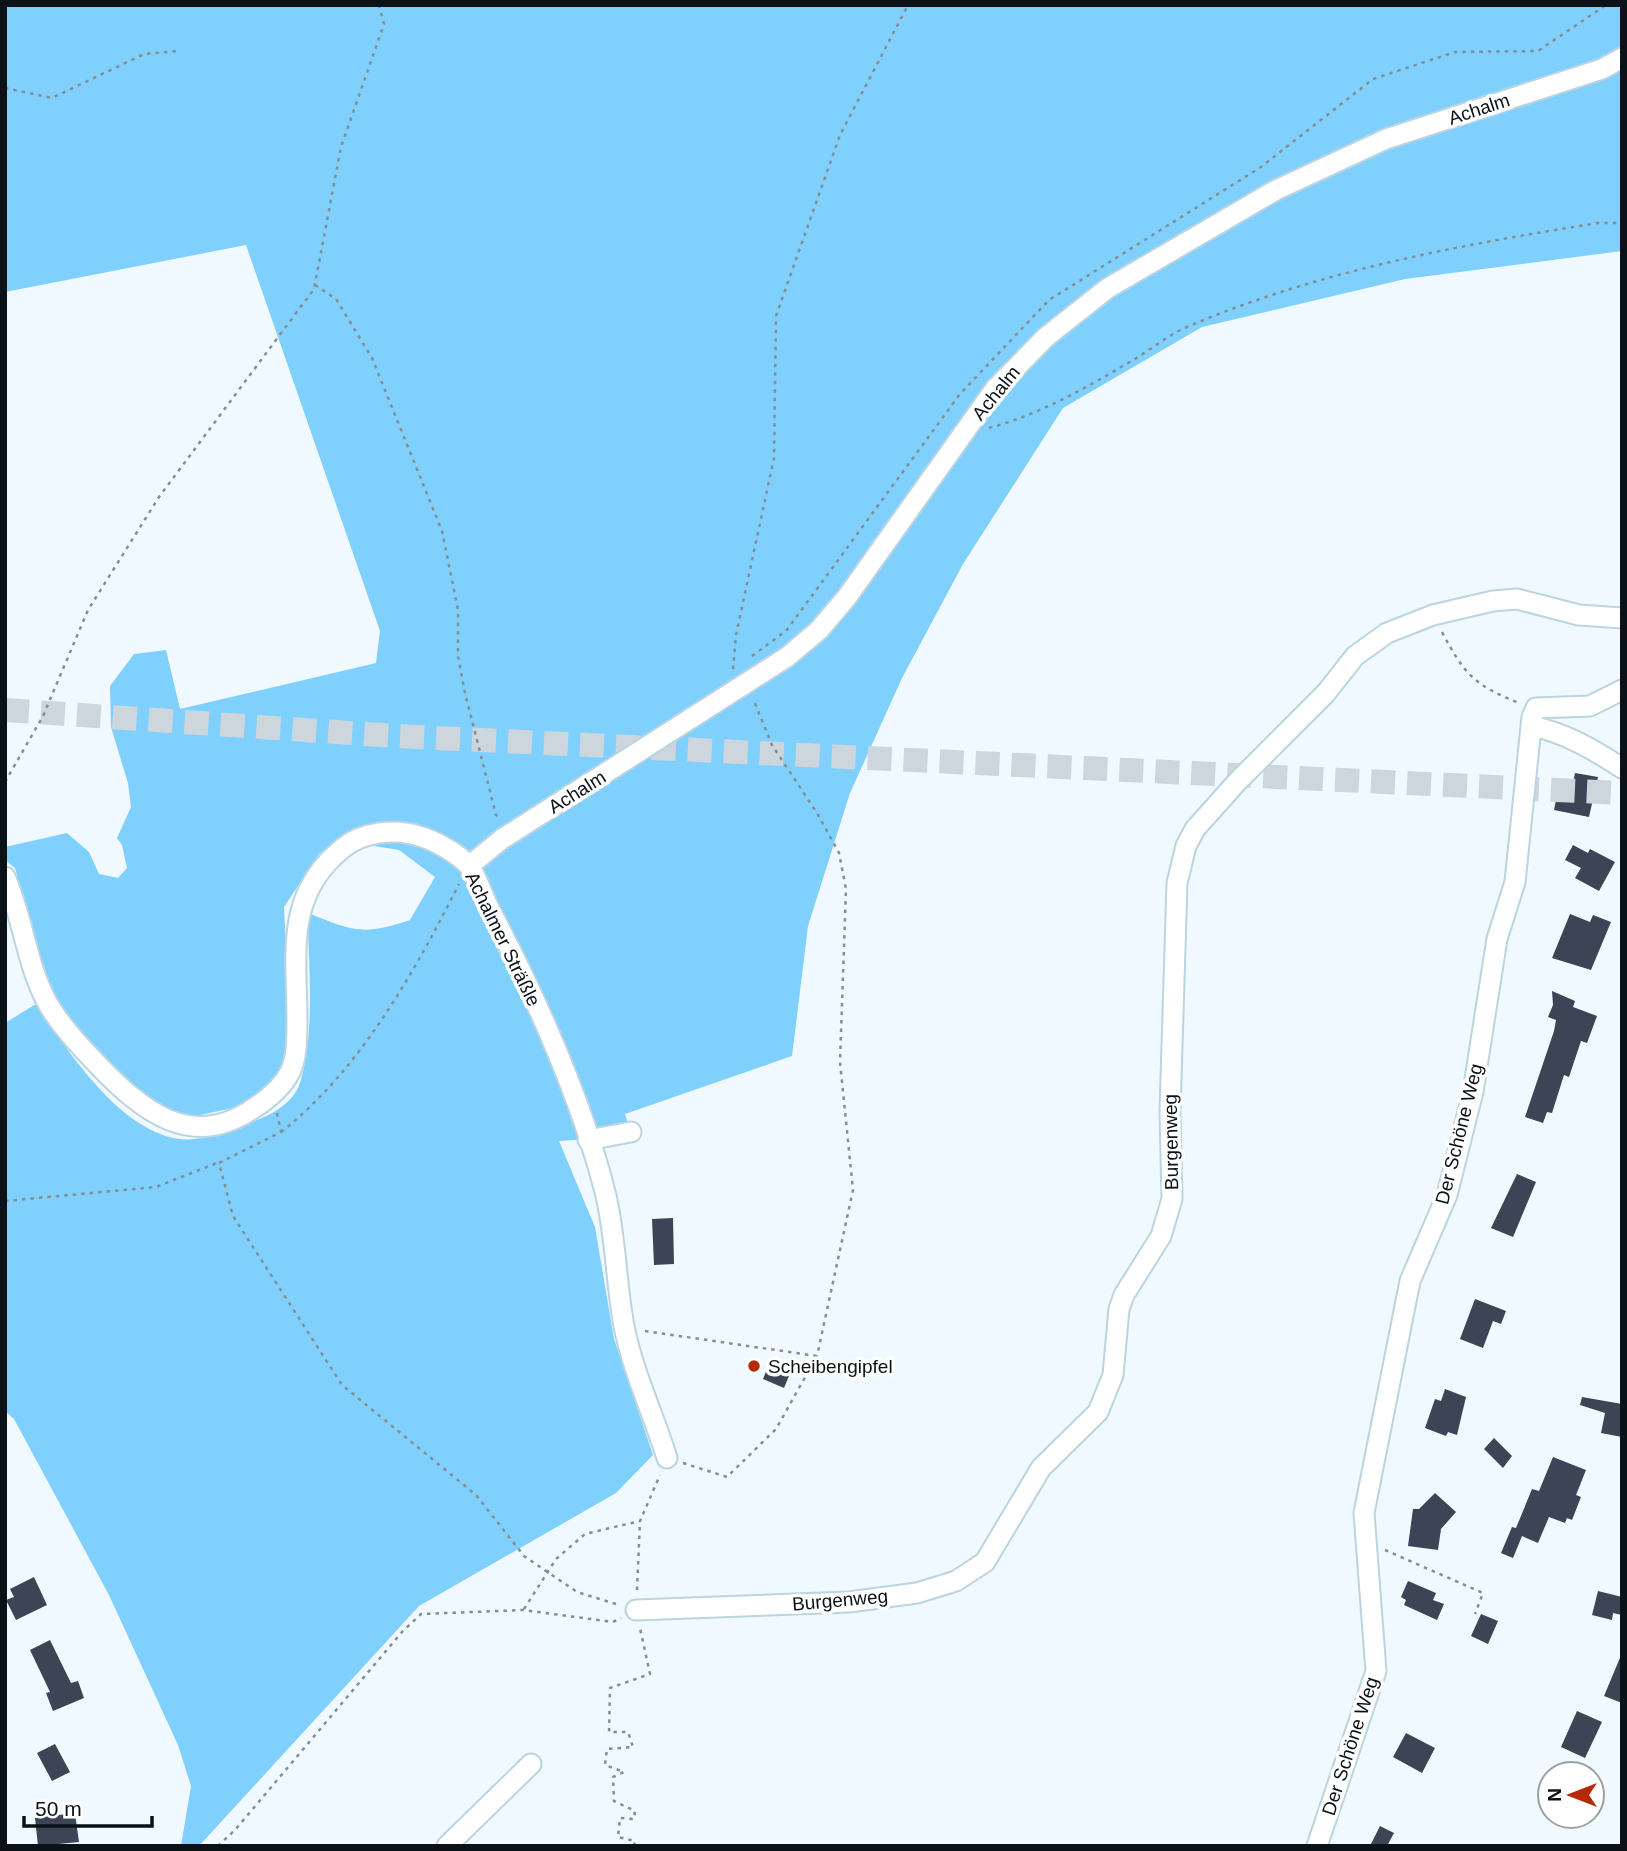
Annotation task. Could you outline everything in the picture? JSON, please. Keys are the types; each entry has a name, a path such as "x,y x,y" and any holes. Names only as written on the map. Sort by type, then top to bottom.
{"street":[{"name":"Achalm","path":"469,866 502,839 739,677 819,630 848,597 996,388 1046,337 1108,288 1276,190 1386,139 1602,69 1622,58"},
{"name":"Burgenweg","path":"636,1610 871,1599 917,1593 970,1574 985,1562 1041,1468 1098,1412 1113,1375 1119,1309 1124,1295 1161,1236 1168,1218 1173,1180 1170,1111 1178,883 1186,846 1195,829 1237,782 1325,693 1355,656 1387,633 1433,615 1493,601 1517,600 1579,615 1622,618"},
{"path":"1622,690 1590,706 1536,708 1531,726 1548,729 1593,749 1622,768"},
{"name":"Der Schöne Weg","path":"1317,1846 1376,1671 1364,1513 1410,1281 1447,1195 1473,1092 1496,939 1516,882 1531,726"},
{"name":"Achalmer Sträßle","path":"5,877 47,1002 82,1048 136,1102 153,1114 183,1126 221,1125 237,1119 273,1094 291,1070 295,1052 297,916 309,885 325,863 347,844 391,832 421,836 469,866 553,1045 588,1140 605,1194 617,1251 624,1328 667,1458"},
{"path":"588,1140 631,1132"},
{"path":"447,1846 531,1764"}],"path":[{"path":"5,782 43,716 88,610 159,497 315,285 341,147 384,24 379,5"},
{"path":"634,1846 635,1841 618,1837 620,1818 634,1819 635,1811 614,1801 613,1777 624,1772 605,1765 607,1749 634,1746 628,1732 609,1732 610,1688 650,1674 636,1610 640,1521 667,1458 727,1477 776,1429 817,1356 853,1190 840,1062 846,889 839,853 817,813 772,746 739,677 736,635 774,458 776,316 840,135 908,5"},
{"path":"5,88 52,99 144,54 179,51"},
{"path":"966,430 981,430 1013,422 1069,397 1185,328 1252,303 1405,257 1585,225 1622,223"},
{"path":"315,285 336,299 373,358 442,531 458,610 458,656 465,693 496,815 503,820"},
{"path":"1443,633 1457,659 1473,680 1488,691 1520,703"},
{"path":"5,1201 156,1187 219,1163 281,1132 331,1087 371,1033 443,916 469,866"},
{"path":"273,1094 281,1132"},
{"path":"219,1163 233,1216 342,1385 475,1495 524,1556 577,1592 636,1610"},
{"path":"624,1328 817,1356"},
{"path":"523,1611 556,1559 585,1534 640,1521"},
{"path":"1366,1541 1483,1593 1475,1614"},
{"path":"218,1846 235,1830 402,1632 421,1614 523,1611 613,1622 636,1610"}],"shaded area":[{"path":"5,5 1622,5 1622,251 1405,279 1202,327 1063,408 963,564 902,678 850,793 808,926 792,1056 625,1114 632,1136 559,1141 595,1227 614,1339 653,1455 616,1493 419,1606 199,1846 181,1846 191,1786 178,1745 109,1595 14,1419 5,1411 5,1023 36,1004 63,1044 97,1086 136,1121 158,1133 188,1140 231,1130 278,1109 291,1098 300,1083 310,1020 308,913 358,929 369,930 394,925 410,920 435,877 399,850 368,845 367,828 343,835 319,854 284,907 290,1032 288,1068 247,1105 186,1118 157,1110 126,1085 55,1002 37,951 15,868 5,860 5,847 67,833 89,852 99,874 118,878 127,868 122,845 117,838 131,807 128,783 111,727 110,686 134,654 166,650 180,709 376,663 380,631 246,245 5,292"}],"building":[{"path":"1575,773 1598,777 1589,817 1554,810 1559,786 1572,788"},
{"path":"1573,845 1588,853 1590,849 1615,862 1599,891 1575,878 1581,868 1565,860"},
{"path":"1570,914 1590,922 1593,915 1611,922 1591,970 1552,958"},
{"path":"1552,991 1575,1001 1573,1007 1597,1016 1587,1043 1581,1041 1569,1077 1564,1075 1552,1113 1547,1112 1543,1123 1525,1117 1554,1031 1556,1020 1548,1017 1553,1005"},
{"path":"1517,1174 1536,1182 1513,1237 1491,1228"},
{"path":"673,1218 674,1264 654,1265 652,1219"},
{"path":"1475,1299 1506,1311 1501,1324 1493,1321 1483,1348 1460,1339"},
{"path":"770,1362 791,1371 784,1388 763,1379"},
{"path":"1445,1389 1466,1397 1457,1435 1448,1432 1446,1436 1425,1428 1435,1399 1441,1401"},
{"path":"1582,1397 1622,1404 1622,1437 1601,1433 1605,1413 1580,1405"},
{"path":"1494,1438 1512,1456 1503,1468 1484,1449"},
{"path":"1553,1457 1586,1470 1576,1495 1581,1497 1572,1520 1567,1518 1565,1523 1549,1517 1538,1543 1522,1536 1513,1558 1501,1553 1512,1527 1516,1528 1532,1489 1539,1491"},
{"path":"1435,1493 1456,1512 1441,1529 1438,1550 1408,1546 1413,1509 1419,1509"},
{"path":"34,1577 47,1605 16,1620 6,1600 14,1597 10,1589"},
{"path":"1408,1581 1436,1593 1433,1600 1444,1604 1437,1620 1404,1605 1406,1600 1401,1597"},
{"path":"1598,1591 1622,1597 1622,1615 1613,1613 1612,1620 1592,1615"},
{"path":"1481,1614 1498,1621 1488,1644 1471,1636"},
{"path":"50,1640 71,1683 78,1681 84,1698 53,1711 46,1693 50,1692 30,1650"},
{"path":"1622,1653 1622,1703 1604,1696"},
{"path":"1577,1711 1602,1722 1585,1758 1561,1747"},
{"path":"1406,1733 1435,1748 1422,1773 1393,1757"},
{"path":"55,1744 70,1772 52,1781 37,1753"},
{"path":"75,1813 79,1842 38,1846 35,1818"},
{"path":"1380,1826 1394,1833 1387,1846 1370,1846"}],"tunnel":[{"path":"5,710 395,736 1622,793"}],"place":[{"name":"Scheibengipfel","path":"754,1366"}]}
